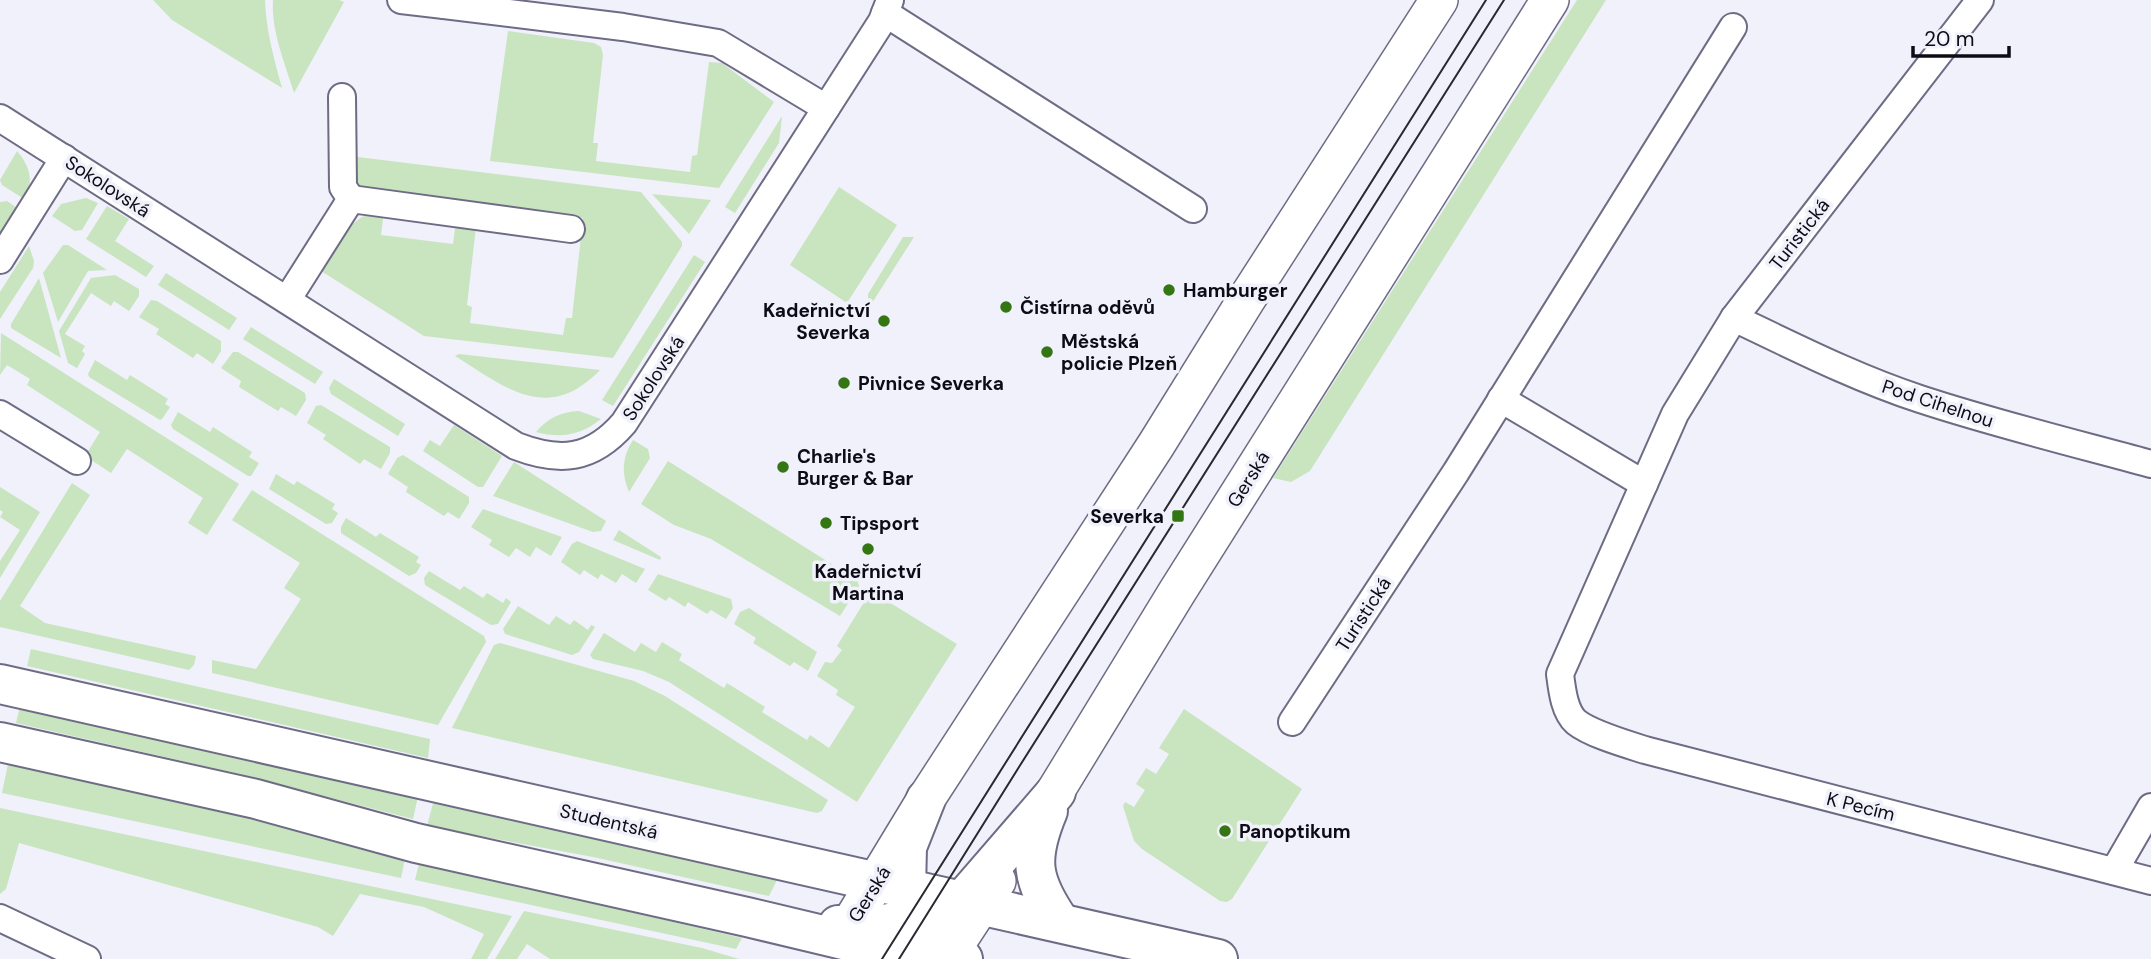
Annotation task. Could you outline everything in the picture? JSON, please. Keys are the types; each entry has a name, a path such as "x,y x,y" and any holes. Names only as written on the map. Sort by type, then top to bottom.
{"main road":[{"path":"802,865 850,868 876,857 926,799 1156,445 1439,0"},
{"name":"Gerská","path":"1056,792 1177,592 1550,0"},
{"name":"Studentská","path":"0,684 802,865 927,901 1060,922 1218,959"},
{"path":"0,742 256,799 416,843 851,942 935,957"},
{"path":"851,942 927,901 967,895 1056,792"},
{"path":"1056,792 1040,831 1034,869 1042,897 1060,922"},
{"path":"926,799 907,848 927,901 935,957"},
{"path":"927,901 935,957"},
{"name":"Gerská","path":"851,942 927,901"},
{"path":"772,922 794,939 803,959"}],"street":[{"path":"401,0 445,3 623,27 718,43 826,108"},
{"name":"Turistická","path":"1575,721 1563,699 1560,674 1675,414 1734,318 1980,0"},
{"name":"Sokolovská","path":"0,118 516,446 540,455 565,457 592,450 611,437 624,423 888,7 1194,209"},
{"name":"Turistická","path":"1292,722 1501,399 1733,27"},
{"path":"342,97 343,187 351,199 571,229"},
{"path":"0,260 64,158"},
{"path":"286,300 351,199"},
{"name":"Pod Cihelnou","path":"1734,318 1854,374 1918,399 2151,464"},
{"path":"1501,399 1644,484"},
{"path":"0,414 76,461"},
{"name":"K Pecím","path":"1575,721 1609,738 1645,750 2151,881"},
{"path":"2114,871 2151,807"},
{"path":"0,918 87,959"}],"green space":[{"path":"153,0 265,0 273,55 282,88 172,20"},
{"path":"273,0 344,2 294,93 276,35"},
{"path":"1577,0 1606,0 1310,471 1291,482 1273,478"},
{"path":"508,31 594,43 601,47 603,55 593,143 598,143 596,161 690,172 692,156 697,155 709,62 722,63 774,102 719,188 490,161"},
{"path":"782,116 779,143 735,213 725,207"},
{"path":"17,151 25,162 30,180 24,199 2,185 0,180"},
{"path":"350,156 641,192 682,242 682,246 613,358 424,336 321,271 339,241 362,217 384,211 381,235 453,244 456,221 476,227 467,305 472,307 470,323 563,335 566,318 572,318 583,218 357,189"},
{"path":"839,187 897,225 847,303 790,265"},
{"path":"652,194 711,200 689,234"},
{"path":"86,198 98,203 82,230 75,231 52,216 61,204"},
{"path":"7,201 17,208 0,235 0,202"},
{"path":"107,206 129,219 115,241 154,266 146,277 86,239"},
{"path":"903,237 914,237 872,303 868,300 868,294"},
{"path":"63,245 68,245 107,270 88,271 58,322 43,273"},
{"path":"29,246 34,261 33,268 0,319 0,292"},
{"path":"694,255 705,262 613,406 602,400"},
{"path":"166,273 237,318 229,330 158,285"},
{"path":"115,275 139,289 139,296 129,311 114,301 111,306 91,293 65,334 85,346 82,351 85,354 77,368 68,363 59,331 91,278"},
{"path":"39,278 61,358 11,328"},
{"path":"151,300 157,301 221,341 221,351 213,364 197,353 193,358 156,334 159,329 139,317"},
{"path":"251,327 323,372 315,384 243,339"},
{"path":"1,333 239,484 207,535 188,523 203,498 127,449 111,473 85,456 100,432 27,385 30,379 7,365 0,375"},
{"path":"233,352 238,352 305,393 306,400 296,416 281,407 278,411 239,387 241,381 221,368"},
{"path":"459,354 600,370 581,386 563,395 545,398 510,389 455,356"},
{"path":"95,360 127,380 130,375 168,399 165,404 170,407 162,419 89,377"},
{"path":"334,379 405,424 398,436 331,394 329,388"},
{"path":"321,405 390,447 390,453 381,469 364,459 360,464 323,439 326,435 307,423 316,406"},
{"path":"579,411 601,419 586,429 570,434 536,432 555,417"},
{"path":"178,412 210,432 213,427 252,452 249,457 259,463 251,476 173,429 171,425"},
{"path":"454,425 502,456 483,487 478,487 423,451 430,440 440,446"},
{"path":"633,440 648,449 650,458 629,492 624,465"},
{"path":"403,455 469,497 469,503 459,519 448,512 444,516 406,492 408,487 388,474 397,458"},
{"path":"668,461 857,580 859,586 840,616 711,539 674,525 641,504"},
{"path":"514,462 606,521 601,531 593,532 493,496"},
{"path":"276,474 294,485 297,481 335,504 332,509 338,513 332,523 326,524 269,489"},
{"path":"72,483 90,495 20,606 45,623 196,656 194,665 189,670 0,627 0,601"},
{"path":"0,487 40,512 0,578 0,561 20,530 0,517 3,512 0,510"},
{"path":"252,490 484,636 486,642 438,725 212,673 212,660 256,669 301,599 284,588 300,563 232,520"},
{"path":"483,509 562,537 551,556 536,547 530,557 516,548 509,557 489,545 492,540 471,527"},
{"path":"346,518 376,537 380,533 419,557 416,562 421,565 416,573 409,576 341,533"},
{"path":"619,530 661,557 660,560 613,540"},
{"path":"577,541 645,569 636,583 622,574 616,583 601,574 598,579 584,570 580,575 561,562 572,544"},
{"path":"429,571 460,590 464,586 483,598 487,593 503,603 506,598 511,602 498,624 491,625 425,585 424,578"},
{"path":"658,574 731,599 733,608 726,619 711,610 707,614 688,602 685,607 669,597 666,601 648,590"},
{"path":"871,591 957,644 857,802 669,682 643,671 593,659 590,655 604,633 635,652 641,643 656,652 662,642 682,654 679,660 724,688 727,683 765,707 762,712 807,740 810,735 829,748 855,707 836,695 838,690 817,676 825,662 832,663 842,650 837,646"},
{"path":"518,606 549,625 556,616 570,625 574,620 588,630 591,625 595,627 579,652 572,655 505,634 503,629"},
{"path":"749,608 817,652 808,671 794,662 790,666 753,643 756,638 734,624 740,612"},
{"path":"500,643 634,681 665,696 828,800 822,811 817,813 452,728 494,645"},
{"path":"31,649 430,739 428,758 27,666"},
{"path":"21,702 419,792 413,819 235,773 16,723"},
{"path":"1184,709 1302,789 1232,899 1227,902 1220,901 1142,849 1134,841 1123,806 1125,802 1134,807 1145,790 1136,784 1146,768 1156,774 1169,754 1159,748"},
{"path":"9,759 406,854 401,878 2,793"},
{"path":"435,796 780,874 769,896 593,857 427,826"},
{"path":"0,808 512,916 487,959 471,959 484,934 424,907 360,894 333,936 318,927 19,843 6,889 0,894"},
{"path":"420,859 742,938 736,949 415,880"},
{"path":"524,911 702,948 739,959 550,959 527,944 517,959 495,959"}],"tram line":[{"path":"882,959 1486,0"},
{"path":"899,959 1504,0"}],"place":[{"name":"Hamburger","path":"1169,290"},
{"name":"Čistírna oděvů","path":"1006,307"},
{"name":"Kadeřnictví Severka","path":"884,321"},
{"name":"Městská policie Plzeň","path":"1047,352"},
{"name":"Pivnice Severka","path":"844,383"},
{"name":"Charlie's Burger & Bar","path":"783,467"},
{"name":"Severka","path":"1178,516"},
{"name":"Tipsport","path":"826,523"},
{"name":"Kadeřnictví Martina","path":"868,549"},
{"name":"Panoptikum","path":"1225,831"}]}
